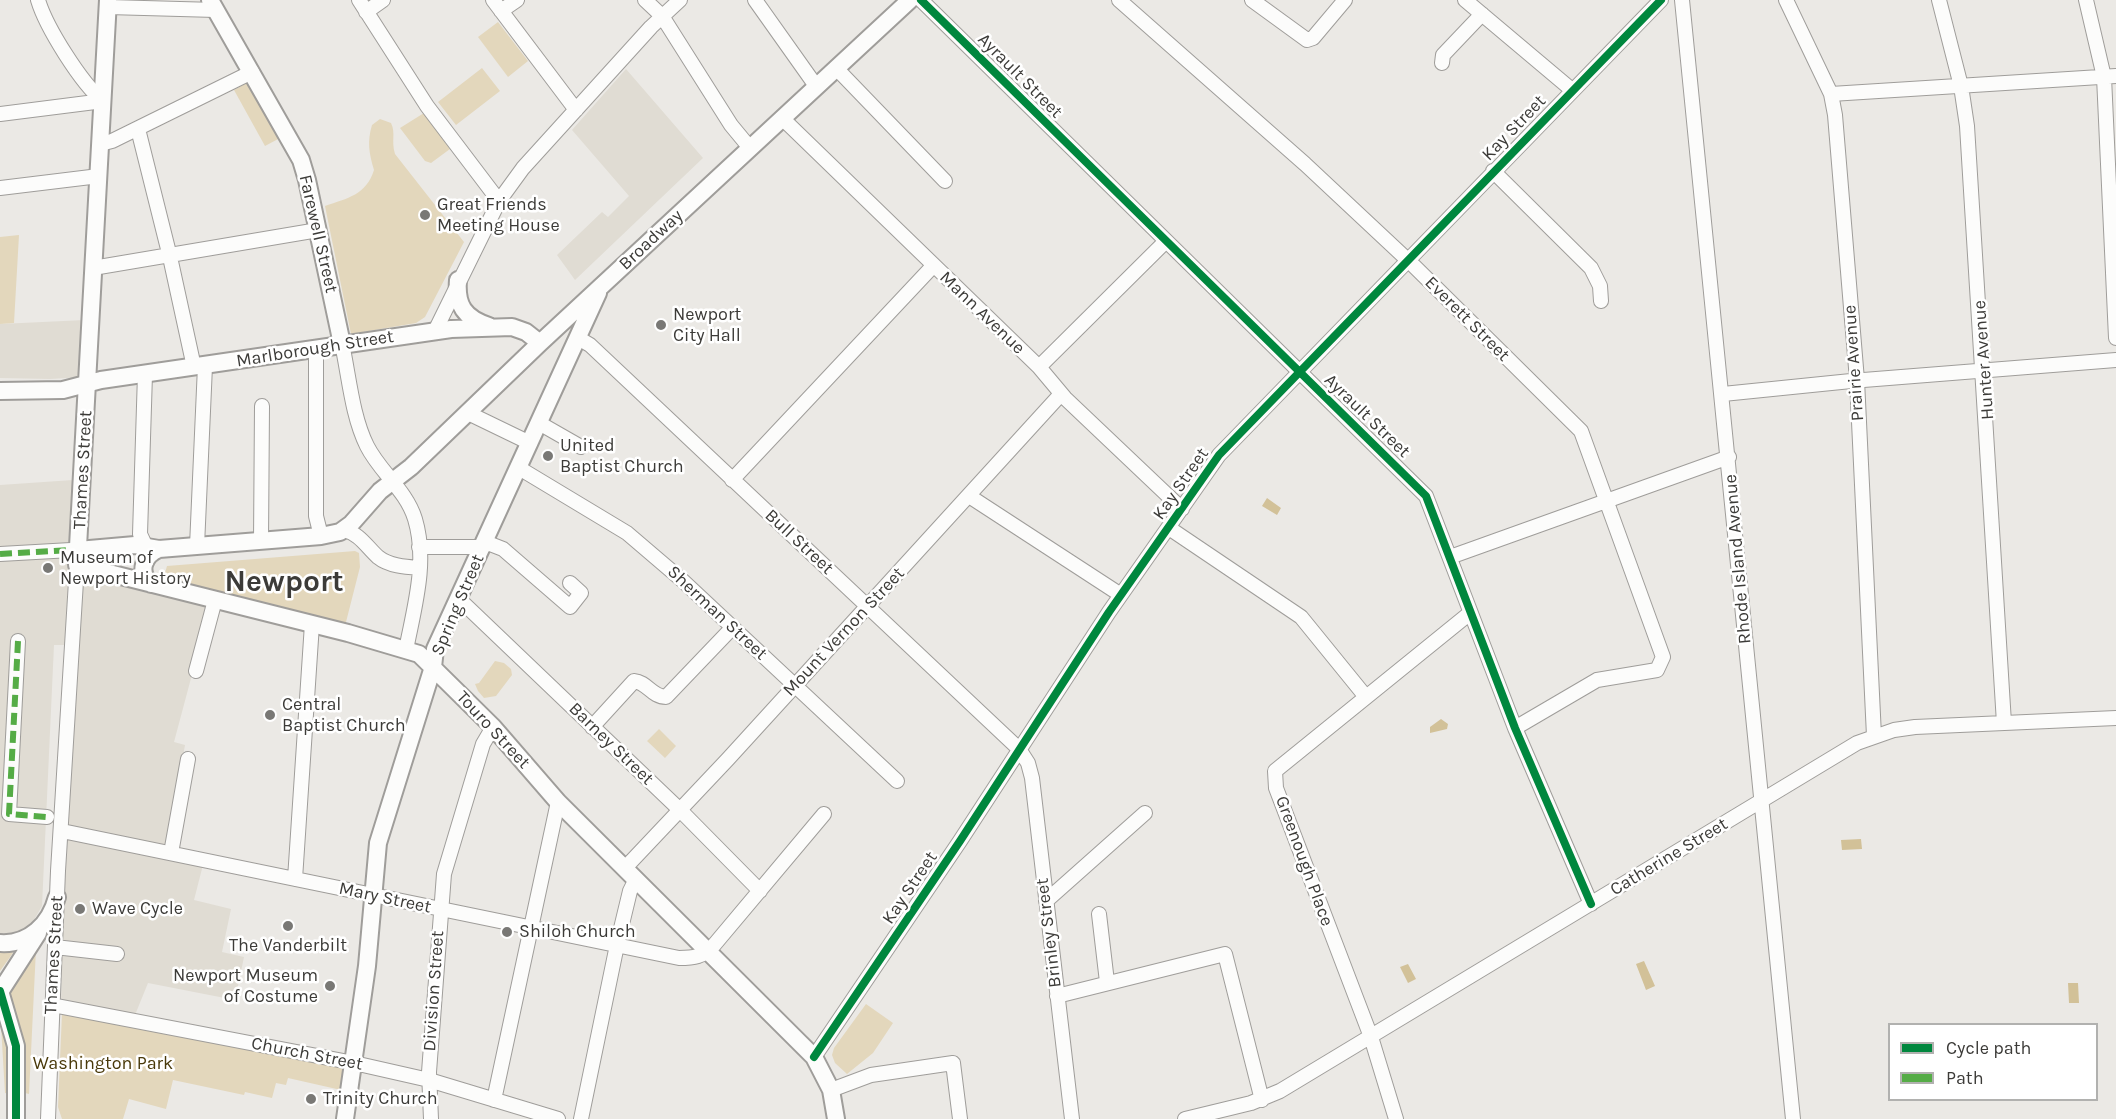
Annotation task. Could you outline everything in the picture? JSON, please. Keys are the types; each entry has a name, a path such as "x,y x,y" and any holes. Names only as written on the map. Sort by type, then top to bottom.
{"main road":[{"name":"Broadway","path":"344,530 393,481 782,118 812,81 836,68 910,0"},
{"name":"Farewell Street","path":"213,3 301,160 342,344"},
{"name":"Thames Street","path":"76,555 88,385 108,4"},
{"path":"458,280 459,302 463,311 477,321 493,327"},
{"name":"Spring Street","path":"345,1119 367,966 378,843 433,667 436,646 601,286"},
{"name":"Marlborough Street","path":"0,391 63,390 145,374 435,331 493,327 517,328 540,343"},
{"path":"76,555 321,536 344,530"},
{"path":"151,584 144,576 143,566 153,548"},
{"name":"Touro Street","path":"76,555 151,584 312,624 419,654 492,727 558,802 814,1057 831,1090 836,1119"},
{"path":"15,1116 16,1046 0,992 44,925 57,897"},
{"path":"0,943 23,940 44,925"}],"street":[{"path":"38,0 44,17 91,91 103,101"},
{"path":"382,0 362,6 427,106 499,201"},
{"path":"517,0 497,6 576,111"},
{"path":"645,0 662,16 730,125 750,148"},
{"path":"435,331 458,280 499,201 523,168 662,16 680,0"},
{"path":"755,0 812,81"},
{"name":"Ayrault Street","path":"921,0 1426,496 1515,728 1591,904"},
{"name":"Everett Street","path":"1119,0 1305,164 1407,259 1581,431 1663,657 1657,670 1597,680 1515,728"},
{"path":"1252,0 1307,40 1313,38 1345,0"},
{"path":"1465,0 1572,90"},
{"name":"Kay Street","path":"814,1057 1121,595 1219,456 1407,259 1661,0"},
{"name":"Rhode Island Avenue","path":"1682,0 1794,1119"},
{"name":"Prairie Avenue","path":"1786,0 1831,94 1857,380 1874,736"},
{"name":"Hunter Avenue","path":"1939,0 1961,86 1971,166 2004,723"},
{"path":"2086,0 2110,77 2116,338"},
{"path":"108,4 213,3"},
{"path":"1442,63 1443,55 1482,14"},
{"path":"836,68 945,181"},
{"path":"100,144 138,129 252,72"},
{"path":"1831,94 2110,77"},
{"path":"0,114 103,101"},
{"name":"Mann Avenue","path":"782,118 1039,367 1061,394 1182,509"},
{"path":"138,129 199,366 197,546"},
{"path":"1493,171 1591,268 1600,286 1601,301"},
{"path":"0,188 99,176"},
{"path":"93,268 170,257 318,230"},
{"path":"1039,367 1166,241"},
{"path":"732,480 933,266"},
{"name":"Bull Street","path":"578,338 590,345 1019,749"},
{"name":"Farewell Street","path":"342,344 362,432 368,448 410,506 419,547 420,568 406,650"},
{"path":"316,349 316,516 321,536"},
{"path":"1723,394 1857,380 2116,360"},
{"path":"145,374 140,537 153,548"},
{"name":"Mount Vernon Street","path":"631,873 680,810 1061,394"},
{"path":"261,541 262,406"},
{"path":"468,413 530,443"},
{"path":"539,423 581,447"},
{"path":"1450,557 1729,457"},
{"name":"Sherman Street","path":"519,468 627,533 733,627 897,781"},
{"path":"969,496 1121,595"},
{"path":"1168,528 1301,617 1366,697"},
{"path":"344,530 360,538 380,558 391,564 420,568"},
{"path":"419,547 484,544 503,549 570,607 581,593 570,583"},
{"path":"0,554 76,555"},
{"name":"Thames Street","path":"48,1119 57,897 76,555"},
{"name":"Barney Street","path":"459,599 680,810 760,891"},
{"path":"196,671 215,600"},
{"name":"Greenough Place","path":"1396,1119 1371,1037 1274,780 1279,766 1470,613"},
{"path":"295,879 312,624"},
{"path":"592,727 634,681 642,682 659,697 666,698 733,627"},
{"path":"18,641 5,806 9,814 47,817"},
{"name":"Catherine Street","path":"1185,1119 1230,1114 1262,1100 1371,1037 1857,743 1894,730 2116,718"},
{"name":"Division Street","path":"430,1119 429,1080 444,874 483,744 492,727"},
{"name":"Brinley Street","path":"1019,749 1028,763 1032,778 1072,1119"},
{"path":"171,854 188,759"},
{"path":"494,1100 558,802"},
{"path":"1046,901 1146,813"},
{"path":"708,952 824,814"},
{"name":"Mary Street","path":"62,831 679,958 695,957 708,952"},
{"path":"581,1119 630,891 631,873"},
{"path":"1099,914 1107,982"},
{"path":"55,947 117,954"},
{"path":"1057,996 1224,954 1262,1100"},
{"name":"Church Street","path":"52,1005 354,1063 429,1080 558,1119"},
{"path":"831,1090 871,1075 953,1063 960,1119"}],"shaded area":[{"path":"626,69 703,158 575,280 557,255 602,212 608,217 629,196 572,130"},
{"path":"85,320 83,377 0,378 0,324"},
{"path":"73,480 65,645 54,645 42,906 31,925 17,934 0,935 0,485"},
{"path":"1267,498 1281,508 1277,515 1262,506"},
{"path":"81,573 210,607 174,742 185,745 166,853 204,861 194,900 231,909 222,952 244,957 235,1000 148,983 135,1015 61,1001 66,832"},
{"path":"1441,719 1448,724 1447,729 1430,733 1430,727"},
{"path":"1861,839 1862,849 1842,850 1841,840"},
{"path":"1644,961 1655,986 1646,990 1636,964"},
{"path":"1408,964 1416,979 1408,983 1400,967"},
{"path":"2068,983 2078,983 2079,1003 2069,1003"}],"green space":[{"path":"498,22 528,61 508,77 478,37"},
{"path":"482,68 500,91 456,125 438,102"},
{"path":"247,83 280,138 265,146 234,90"},
{"path":"424,113 450,149 431,163 425,161 400,128"},
{"path":"380,119 391,123 395,154 464,242 425,317 416,323 351,334 325,206 355,194 371,178 374,170 369,142 372,125"},
{"path":"19,235 14,323 0,324 0,237"},
{"path":"355,551 359,553 360,567 346,622 343,625 165,579 164,576 167,566"},
{"path":"495,661 504,663 511,669 512,675 496,696 484,698 475,684 479,683"},
{"path":"659,729 676,746 665,758 647,741"},
{"path":"0,947 10,948 13,953 0,971"},
{"path":"36,949 29,1094 25,1093 22,1036 7,988"},
{"path":"866,1004 893,1023 873,1053 847,1074 835,1063 832,1055 834,1048"},
{"path":"0,1009 9,1042 10,1094 5,1093"},
{"name":"Washington Park","path":"62,1013 345,1065 341,1090 288,1078 286,1085 276,1083 272,1098 245,1092 244,1095 173,1080 166,1109 129,1099 123,1119 62,1119 58,1107"}],"marked path":[{"path":"0,554 71,550"},
{"path":"18,641 9,814 47,817"}],"cycle path":[{"path":"921,0 1426,496 1515,728 1591,904"},
{"path":"814,1057 960,841 1109,612 1219,455 1661,0"},
{"path":"0,991 16,1046 16,1119"}],"place":[{"name":"Great Friends Meeting House","path":"425,215"},
{"name":"Newport City Hall","path":"661,325"},
{"name":"United Baptist Church","path":"548,456"},
{"name":"Museum of Newport History","path":"48,568"},
{"name":"Central Baptist Church","path":"270,715"},
{"name":"Wave Cycle","path":"80,909"},
{"name":"The Vanderbilt","path":"288,926"},
{"name":"Shiloh Church","path":"507,932"},
{"name":"Newport Museum of Costume","path":"330,986"},
{"name":"Trinity Church","path":"311,1099"}],"district":[{"name":"Newport","path":"284,582"}]}
